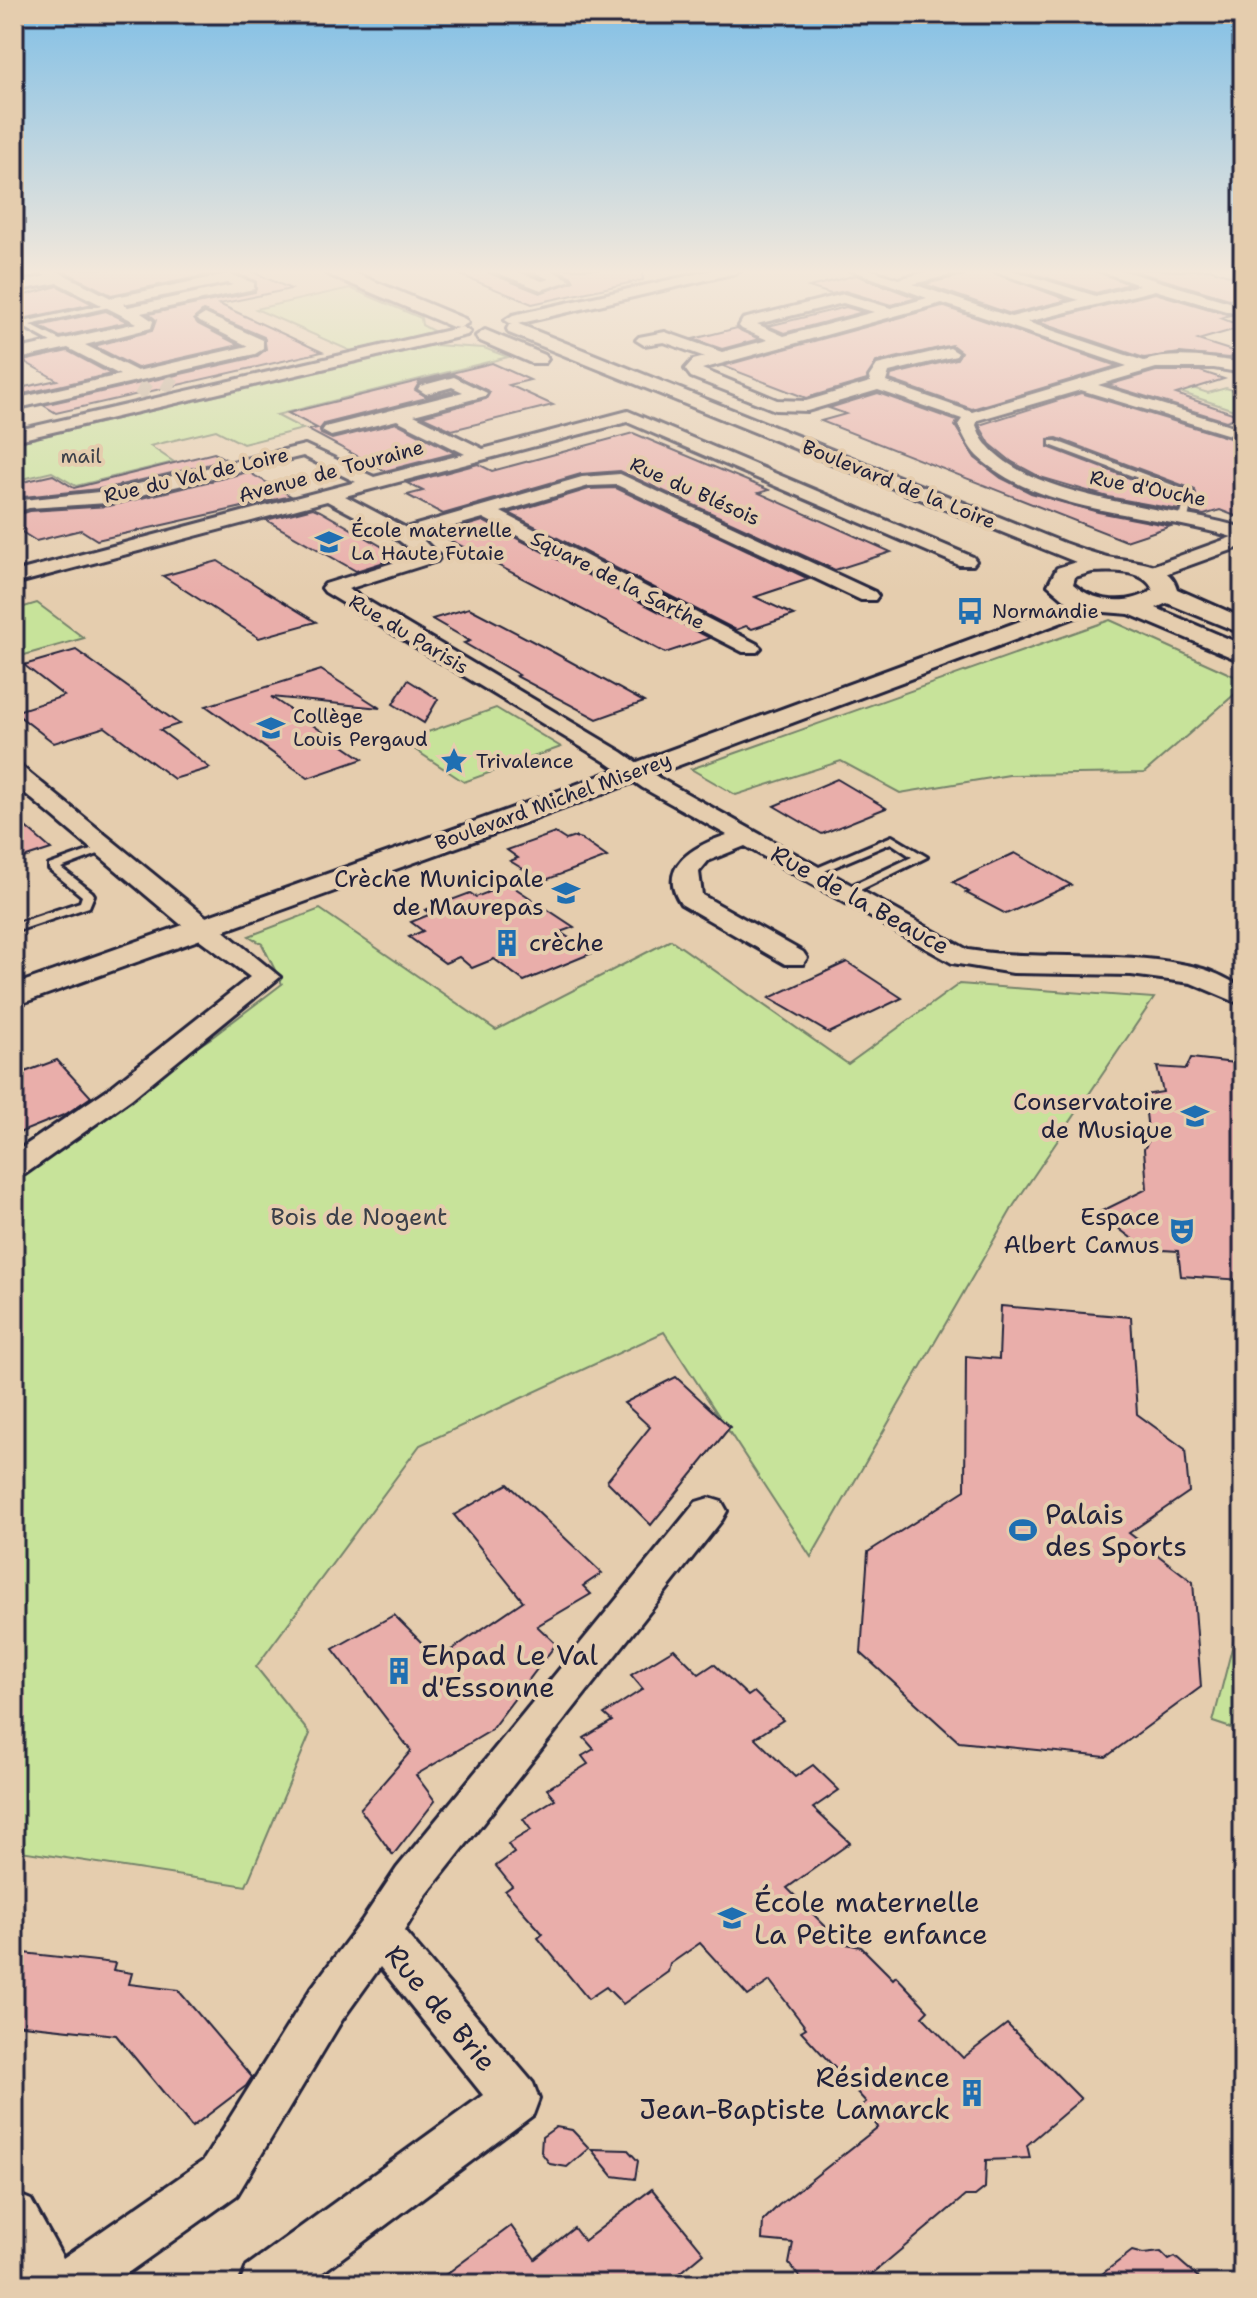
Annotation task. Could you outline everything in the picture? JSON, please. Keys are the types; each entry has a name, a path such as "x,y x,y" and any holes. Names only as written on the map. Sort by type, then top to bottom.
{"street":[{"path":"132,376 150,385 192,395 268,376"},
{"path":"14,436 176,376"},
{"name":"Boulevard de la Loire","path":"602,376 1074,589"},
{"name":"Boulevard de la Loire","path":"619,376 1056,548 1158,583 1243,627"},
{"path":"703,376 775,405 807,406 878,385 972,417 1109,376"},
{"path":"878,376 878,385"},
{"path":"331,431 479,393 454,382 426,389"},
{"path":"14,404 150,385"},
{"path":"1081,385 1243,434"},
{"path":"399,414 480,454"},
{"name":"Avenue de Touraine","path":"17,574 628,416 966,561"},
{"name":"Rue d'Ouche","path":"972,417 967,425 982,451 1013,473 1060,492 1115,507 1215,524 1243,537"},
{"name":"Rue du Val de Loire","path":"14,507 28,503 108,497 305,450 371,483"},
{"name":"Rue du Blésois","path":"403,535 588,481 620,479 868,596"},
{"name":"Rue du Parisis","path":"329,495 403,535 427,550 430,557 332,588 624,764"},
{"name":"Square de la Sarthe","path":"486,512 750,648"},
{"path":"1132,606 1155,600 1158,583 1243,537"},
{"name":"Boulevard Michel Miserey","path":"14,973 192,919 624,764 1074,589 1076,568 1106,564"},
{"path":"1074,589 1132,606 1243,654"},
{"name":"Rue de la Beauce","path":"624,764 961,957 1013,965 1131,967 1197,976 1243,997"},
{"path":"14,1167 121,1093 267,977 17,779"},
{"path":"747,837 695,858 686,868 684,884 690,899 794,958"},
{"name":"Boulevard Michel Miserey","path":"14,996 192,919"},
{"path":"379,1933 412,1881 709,1511"},
{"name":"Rue de Brie","path":"69,2284 220,2178 326,2005 379,1933 516,2099 265,2284"},
{"path":"14,2217 50,2284"}],"lane":[{"path":"1053,443 1191,495 1184,518"},
{"path":"811,873 892,839 921,857 846,893"},
{"path":"14,928 85,904 88,895 53,867 105,848"}],"green space":[{"name":"mail","path":"300,376 431,376 276,415 303,429 243,444 216,430 150,446 174,462 76,486 52,472 14,481 14,443"},
{"path":"1132,376 1156,376 1208,393 1226,388 1243,393 1243,413"},
{"path":"37,603 84,638 14,658 14,610"},
{"path":"1110,620 1243,680 1243,687 1144,773 1009,775 900,793 841,761 736,795 691,769"},
{"path":"496,708 561,747 464,782 402,741"},
{"name":"Bois de Nogent","path":"320,909 496,1030 671,940 848,1064 959,984 1154,998 1014,1205 811,1557 664,1332 420,1445 256,1667 310,1734 246,1886 14,1850 14,1167 211,1038 282,984 262,944 249,936"},
{"path":"1243,1605 1243,1732 1213,1722"}],"building":[{"path":"50,376 101,376 23,394 15,389 57,380"},
{"path":"171,376 216,376 56,413 43,405"},
{"path":"445,376 419,383 415,390 427,397 454,391 324,424 320,429 321,434 332,439 397,423 455,453 385,471 308,430 317,428 288,413"},
{"path":"458,376 522,376 530,380 509,385 553,405 452,430 422,416 486,399 490,392"},
{"path":"750,376 869,376 867,380 806,398"},
{"path":"891,376 1082,376 972,409 890,380"},
{"path":"1138,376 1216,376 1224,379 1176,394 1241,416 1226,421 1108,385"},
{"path":"878,393 957,421 955,426 975,458 1001,478 1031,493 1098,512 1171,526 1126,541 821,421 846,414 829,408"},
{"path":"1081,393 1243,442 1243,519 1220,510 1204,515 1192,513 1195,490 1057,438 1048,439 1048,447 1182,498 1179,510 1108,497 1040,477 1012,462 990,444 979,425"},
{"path":"633,433 769,490 759,493 891,552 835,570 620,471 581,474 443,514 407,495 423,491 407,483 478,464 492,471"},
{"path":"214,453 227,460 108,488 14,498 14,484 53,475 74,488"},
{"path":"248,472 291,496 97,540 81,530 36,541 14,527 14,516 30,511 109,506"},
{"path":"616,488 809,579 755,597 794,615 752,629 746,626 736,630 509,513 589,489"},
{"path":"313,508 400,557 356,571 266,520"},
{"path":"483,521 710,638 665,653 444,537 472,529 466,526"},
{"path":"218,561 316,622 259,638 163,576"},
{"path":"469,608 644,702 597,719 516,676 519,675 464,643 470,641 432,619"},
{"path":"76,650 179,724 160,730 210,768 174,779 105,727 54,743 14,712 64,696 24,665"},
{"path":"321,670 380,708 271,697 363,759 308,778 206,706"},
{"path":"408,680 438,699 424,723 393,704"},
{"path":"837,779 886,808 822,834 774,806"},
{"path":"14,817 51,849 14,861"},
{"path":"555,833 566,840 581,839 607,857 543,881 510,861 518,858 507,850"},
{"path":"1015,853 1071,885 1006,914 966,893 969,892 953,882"},
{"name":"crèche","path":"509,884 574,927 560,932 592,953 524,981 494,959 472,968 459,957 445,963 409,937 423,931 411,922 431,914 425,910 470,893 476,897"},
{"path":"847,962 902,998 829,1033 769,998"},
{"path":"1191,1058 1243,1064 1243,1280 1181,1276 1178,1251 1146,1249 1098,1213 1147,1189 1144,1149 1149,1140 1144,1095 1163,1092 1157,1067 1186,1069"},
{"path":"57,1060 91,1097 66,1114 14,1135 14,1076"},
{"name":"Palais des Sports","path":"1001,1306 1131,1317 1137,1414 1185,1449 1189,1492 1129,1533 1193,1582 1201,1687 1106,1757 959,1742 861,1653 868,1552 965,1490 966,1356 999,1359"},
{"path":"676,1377 730,1427 651,1525 607,1481 650,1427 624,1403"},
{"name":"Ehpad Le Val d'Essonne","path":"508,1484 602,1573 583,1586 591,1594 537,1626 556,1644 490,1731 416,1775 435,1801 393,1855 360,1809 411,1751 333,1649 394,1615 438,1659 523,1601 454,1515"},
{"path":"674,1649 699,1674 714,1664 748,1696 754,1692 783,1720 755,1738 795,1777 813,1765 839,1790 813,1808 850,1843 787,1888 842,1943 861,1947 893,1979 896,1976 928,2010 922,2016 963,2058 1007,2024 1081,2099 1027,2145 1030,2158 986,2160 985,2188 975,2196 965,2196 860,2284 805,2284 789,2264 793,2243 762,2240 763,2221 779,2205 878,2127 861,2106 866,2102 801,2031 806,2028 770,1981 748,1996 700,1943 670,1964 668,1972 623,2004 606,1987 588,1999 538,1938 543,1934 505,1891 512,1886 496,1866 514,1853 508,1844 531,1830 523,1819 555,1799 547,1789 588,1764 582,1756 594,1749 584,1738 612,1721 604,1714 643,1689 631,1675"},
{"path":"14,1952 115,1963 113,1970 132,1973 129,1984 178,1990 252,2077 246,2086 192,2127 116,2035 14,2024"},
{"path":"556,2127 572,2130 589,2148 567,2167 550,2164 541,2152 542,2137"},
{"path":"591,2149 628,2150 638,2161 635,2179 613,2176"},
{"path":"652,2189 704,2253 667,2284 433,2284 511,2226 535,2259 574,2228 584,2241"},
{"path":"1132,2251 1143,2254 1161,2252 1169,2260 1175,2257 1206,2284 1089,2284"}],"tunnel":[{"path":"164,381 175,387"},
{"path":"138,387 149,393"}],"place":[{"name":"École maternelle La Haute Futaie","path":"329,542"},
{"name":"Normandie","path":"970,611"},
{"name":"Collège Louis Pergaud","path":"271,728"},
{"name":"Trivalence","path":"454,761"},
{"name":"Crèche Municipale de Maurepas","path":"566,893"},
{"name":"crèche","path":"507,943"},
{"name":"Conservatoire de Musique","path":"1195,1116"},
{"name":"Espace Albert Camus","path":"1182,1231"},
{"name":"Palais des Sports","path":"1023,1530"},
{"name":"Ehpad Le Val d'Essonne","path":"399,1671"},
{"name":"École maternelle La Petite enfance","path":"732,1918"},
{"name":"Résidence Jean-Baptiste Lamarck","path":"972,2093"}]}
